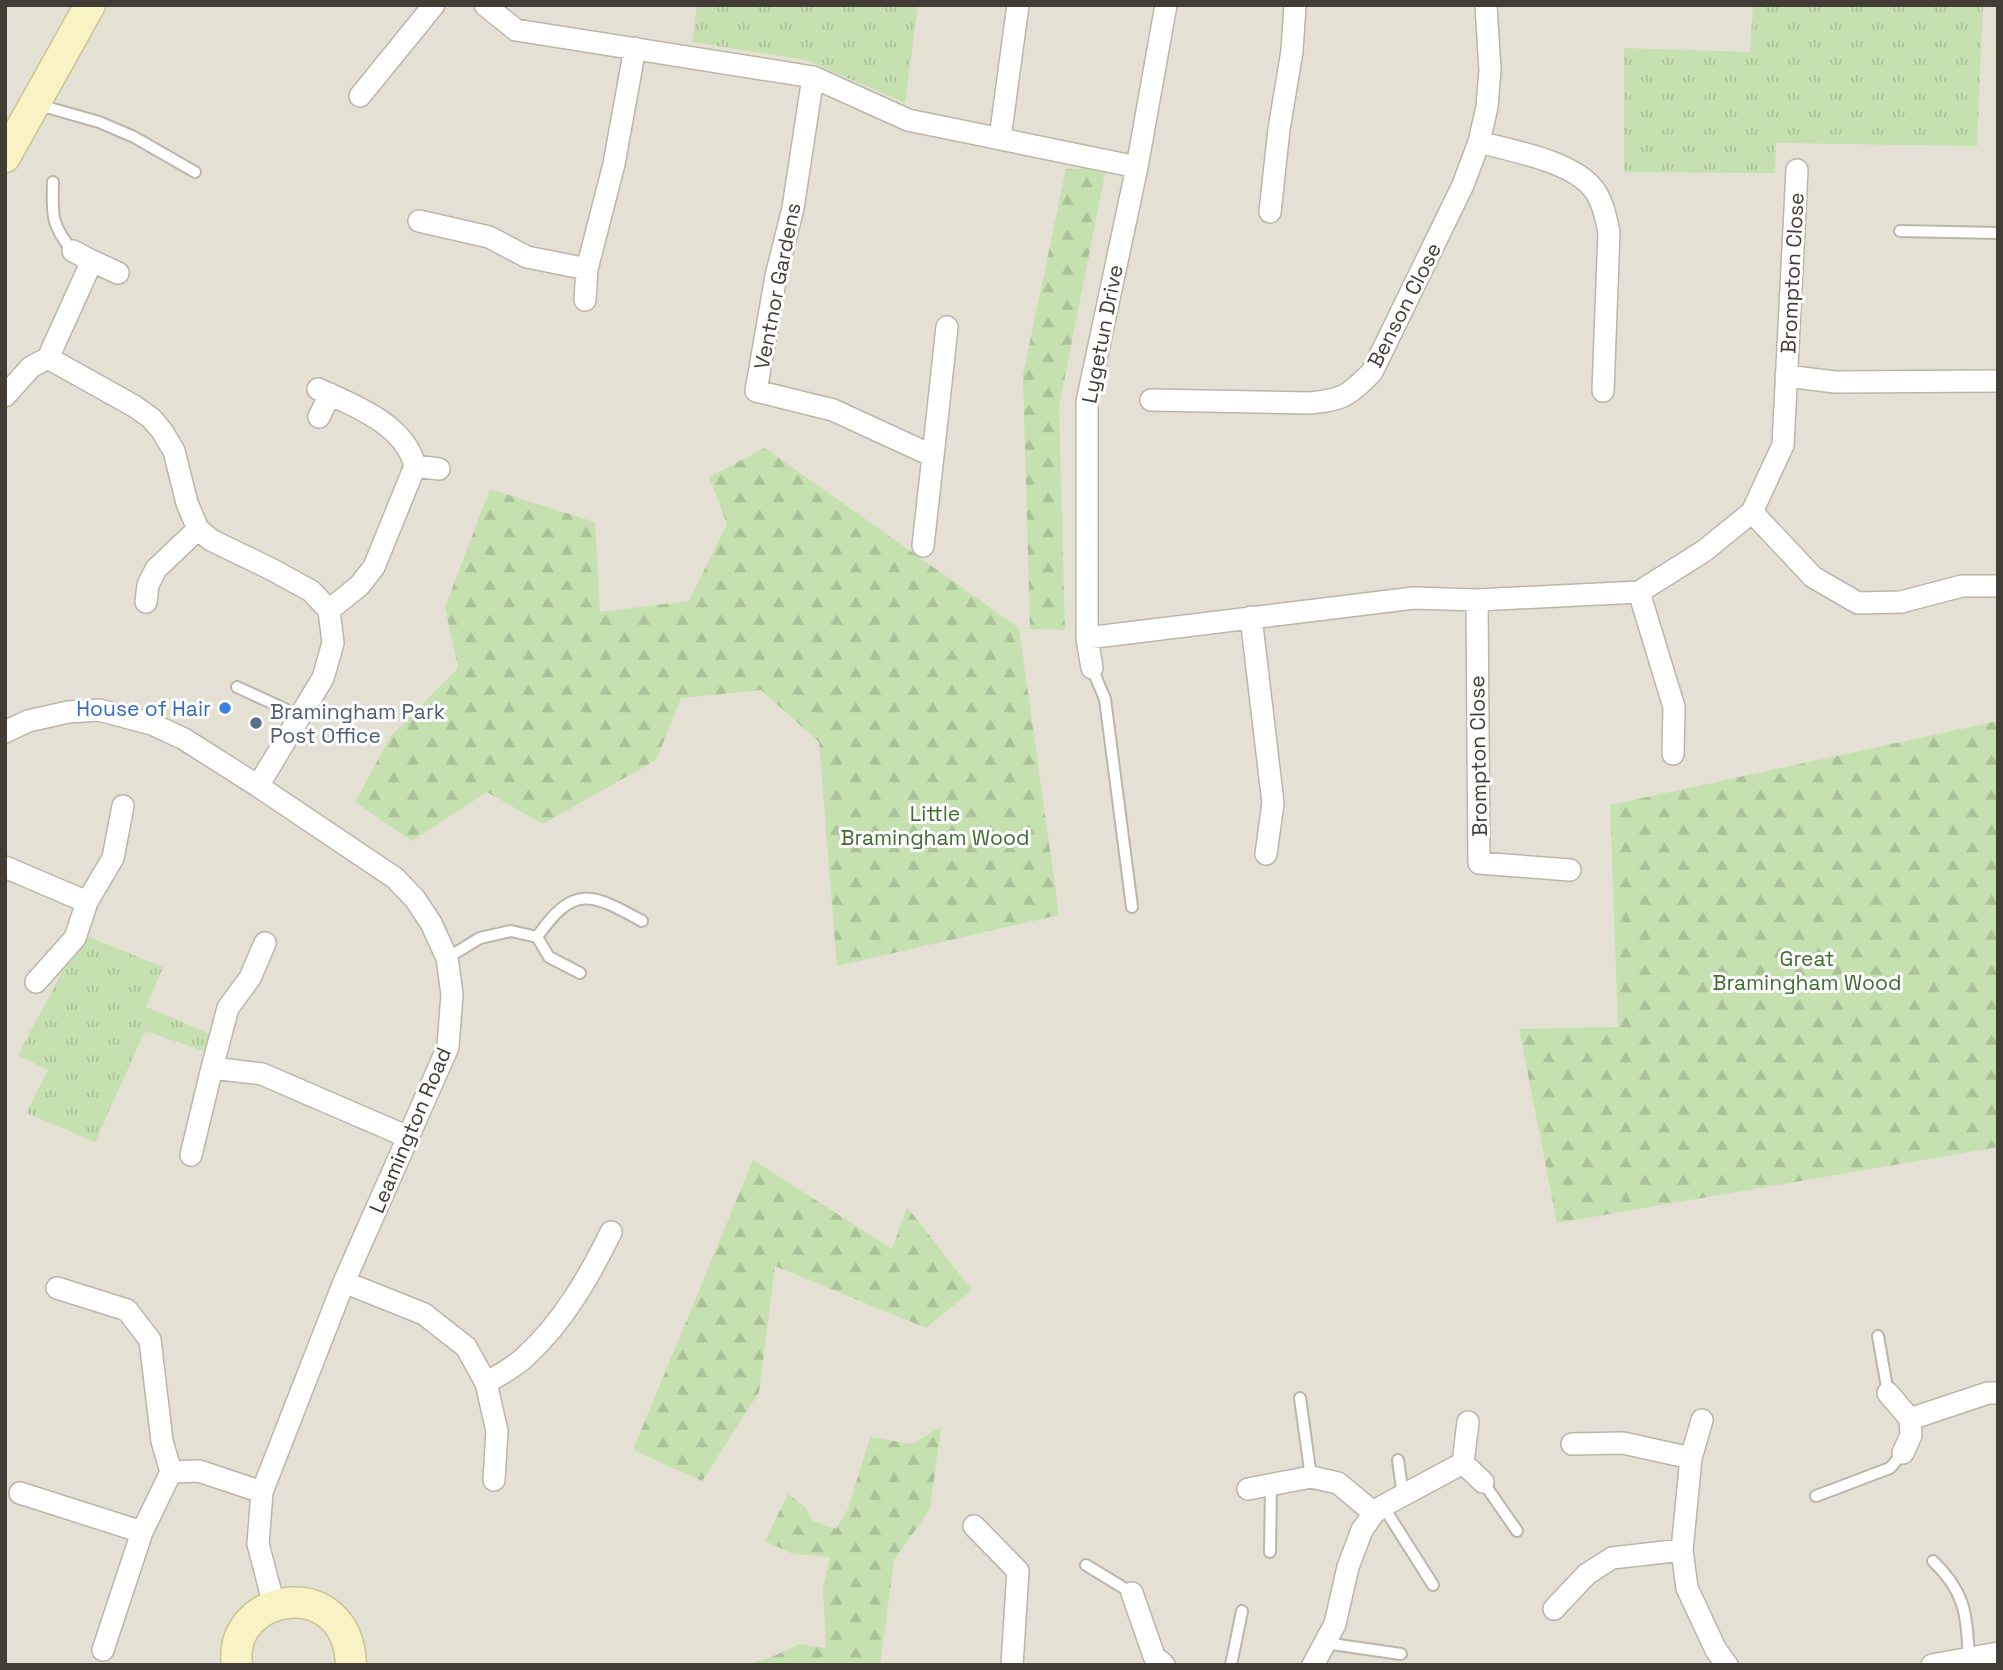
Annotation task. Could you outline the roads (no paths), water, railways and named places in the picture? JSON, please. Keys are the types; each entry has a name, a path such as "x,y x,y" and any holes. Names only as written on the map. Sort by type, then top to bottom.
{"street":[{"path":"5,157 90,5"},
{"path":"360,96 434,5"},
{"path":"485,5 516,30 813,77 908,120 1137,167"},
{"path":"1000,138 1018,5"},
{"name":"Lygetun Drive","path":"1092,668 1087,638 1087,402 1137,167 1166,5"},
{"path":"1270,212 1279,128 1293,51 1295,5"},
{"name":"Benson Close","path":"1151,400 1310,403 1336,401 1355,389 1372,372 1463,185 1479,142 1487,107 1490,70 1486,5"},
{"path":"585,300 587,269 614,164 635,48"},
{"name":"Ventnor Gardens","path":"813,77 793,208 776,276 756,391 833,410 933,456"},
{"path":"1479,142 1546,160 1571,171 1593,188 1604,207 1609,232 1603,391"},
{"name":"Brompton Close","path":"1087,638 1414,598 1477,600 1639,592 1704,551 1752,512 1783,445 1797,170"},
{"path":"419,221 489,237 527,257 587,269"},
{"path":"73,251 118,273"},
{"path":"5,396 30,367 48,358 92,261"},
{"path":"923,546 947,327"},
{"path":"48,358 151,418 174,451 187,503 198,529 211,540 311,591 329,610 333,643 323,678 258,786"},
{"name":"Brompton Close","path":"1786,376 1835,382 1998,381"},
{"path":"319,417 324,391 370,413 387,426 412,453 415,466 374,567 359,586 329,610"},
{"path":"415,466 439,469"},
{"path":"1752,512 1814,577 1858,603 1900,602 1962,586 1998,586"},
{"path":"146,602 148,585 156,569 198,529"},
{"path":"1639,592 1674,707 1673,754"},
{"name":"Brompton Close","path":"1477,600 1479,863 1570,870"},
{"path":"1251,617 1273,803 1266,854"},
{"name":"Leamington Road","path":"5,732 28,721 68,712 99,710 152,724 184,739 395,878 415,899 432,923 447,958 452,994 448,1047 344,1282 262,1492 258,1544 274,1605"},
{"path":"36,982 75,938 87,902 113,858 123,806"},
{"path":"5,867 87,902"},
{"path":"191,1155 228,1008 250,978 265,943"},
{"path":"212,1068 262,1074 408,1137"},
{"path":"486,1383 525,1358 552,1328 588,1278 611,1232"},
{"path":"344,1282 424,1314 466,1347 486,1383 497,1431 494,1480"},
{"path":"57,1287 127,1310 150,1340 162,1441 171,1472 142,1532 103,1650"},
{"path":"1888,1393 1910,1419 1911,1435 1903,1453"},
{"path":"1910,1419 1988,1393 1998,1393"},
{"path":"1702,1420 1691,1458 1682,1550 1687,1588 1716,1650 1727,1665"},
{"path":"1463,1463 1468,1422"},
{"path":"1572,1444 1623,1443 1691,1458"},
{"path":"1463,1463 1483,1482"},
{"path":"1313,1665 1335,1624 1348,1567 1362,1530 1378,1509 1463,1463"},
{"path":"171,1472 199,1472 262,1492"},
{"path":"1248,1489 1311,1477 1338,1483 1378,1509"},
{"path":"20,1493 142,1532"},
{"path":"974,1526 1018,1572 1012,1665"},
{"path":"1554,1609 1587,1574 1612,1558 1682,1550"},
{"path":"1132,1593 1154,1656 1164,1665"},
{"path":"237,1665 239,1641 247,1626 259,1614 274,1605 289,1602 305,1603 332,1616 344,1630 350,1646 351,1665"},
{"path":"1933,1665 1998,1653"}],"lane":[{"path":"36,104 99,122 134,136 195,172"},
{"path":"53,182 56,228 73,251"},
{"path":"1900,231 1998,233"},
{"path":"1092,668 1105,699 1132,907"},
{"path":"237,687 300,716"},
{"path":"537,937 549,920 567,903 588,897 615,906 642,921"},
{"path":"447,958 480,938 511,931 537,937 549,957 580,973"},
{"path":"1878,1336 1888,1393"},
{"path":"1300,1398 1311,1477"},
{"path":"1816,1496 1889,1468 1903,1453"},
{"path":"1398,1460 1403,1496"},
{"path":"1483,1482 1517,1531"},
{"path":"1270,1552 1271,1485"},
{"path":"1378,1509 1433,1585"},
{"path":"1933,1561 1948,1576 1962,1601 1969,1657"},
{"path":"1086,1566 1132,1593"},
{"path":"1231,1665 1242,1611"},
{"path":"1325,1643 1401,1654"}],"place":[{"name":"House of Hair","path":"225,708"},
{"name":"Bramingham Park Post Office","path":"256,723"}],"park label":[{"name":"Little Bramingham Wood","path":"935,825"},
{"name":"Great Bramingham Wood","path":"1807,970"}]}
